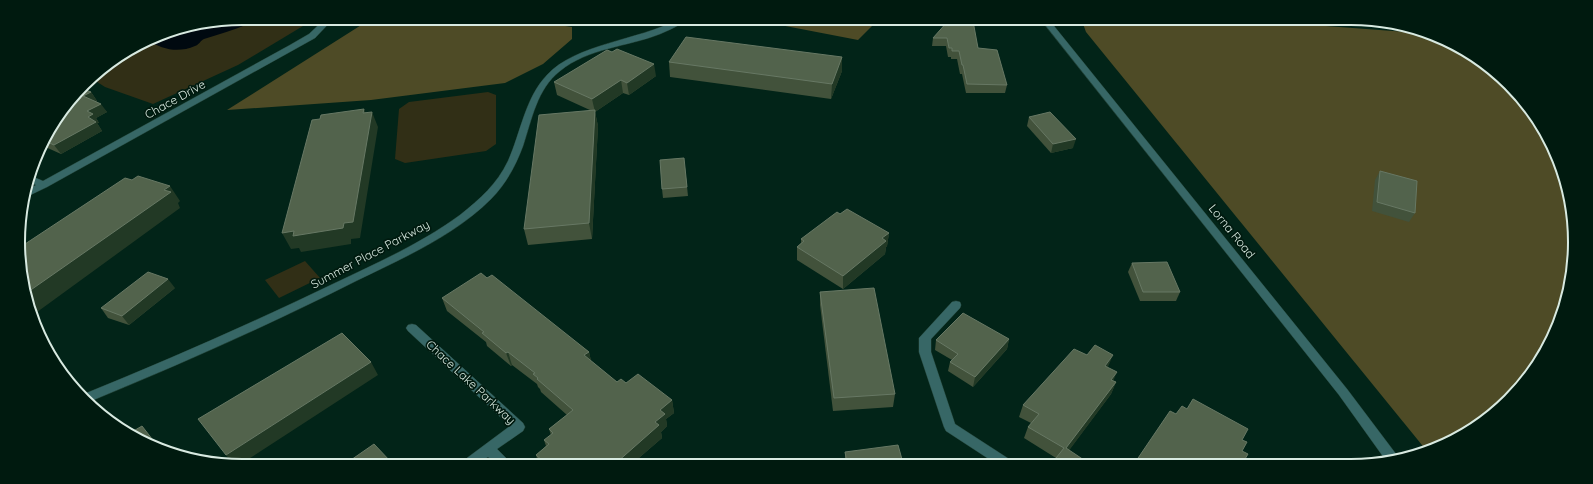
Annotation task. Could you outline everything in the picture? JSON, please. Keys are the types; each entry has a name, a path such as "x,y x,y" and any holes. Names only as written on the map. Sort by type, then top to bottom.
{"street":[{"name":"Chace Drive","path":"31,192 293,47 312,36 324,25"},
{"name":"Summer Place Parkway","path":"91,397 210,347 288,311 418,245 476,208 495,190 507,173 515,156 537,94 548,77 570,61 585,54 659,32 672,25"},
{"name":"Lorna Road","path":"1049,25 1343,392 1390,455"},
{"path":"34,181 44,185"},
{"path":"956,305 925,338 925,352 950,427 999,459"},
{"name":"Chace Lake Parkway","path":"412,328 519,427 475,459"},
{"path":"488,449 499,459"}],"shaded area":[{"path":"228,25 304,25 238,65 153,104 105,87 96,82 121,62 146,47 186,32"},
{"path":"228,25 245,25 204,39 189,48 177,50 154,44 186,32"},
{"path":"361,25 558,25 572,27 572,39 543,64 505,83 371,100 227,110"},
{"path":"780,25 873,25 858,40"},
{"path":"1083,25 1312,25 1407,32 1447,47 1483,70 1514,99 1531,121 1546,146 1561,186 1568,228 1568,256 1561,298 1546,338 1523,374 1494,405 1472,422 1447,437 1423,446 1086,32"},
{"path":"488,92 496,95 496,144 486,151 405,163 395,159 399,109 409,102"},
{"path":"305,261 320,278 279,298 265,280"}],"building":[{"path":"944,25 974,25 978,48 997,50 1007,85 967,84 959,51 952,51 952,48 949,48 947,38 933,38"},
{"path":"686,37 842,57 832,84 669,62"},
{"path":"617,49 654,64 627,83 621,80 592,99 554,82 607,50 612,52"},
{"path":"87,91 91,92 83,96 101,104 87,111 93,114 88,117 96,122 54,145 49,143 62,121"},
{"path":"364,109 363,113 372,112 353,222 344,223 343,228 293,236 294,231 282,233 312,120 320,119 321,115"},
{"path":"595,110 589,223 524,229 539,115"},
{"path":"1050,112 1076,139 1053,144 1029,117"},
{"path":"684,158 687,187 662,189 660,160"},
{"path":"1380,171 1417,181 1415,213 1377,202"},
{"path":"138,176 170,186 164,190 171,192 30,290 25,256 25,244 125,178 132,180"},
{"path":"847,209 889,233 882,238 886,241 843,276 797,247 804,241 801,239 837,212 840,214"},
{"path":"1167,262 1180,292 1143,292 1132,263"},
{"path":"148,272 168,279 122,316 101,308"},
{"path":"481,273 487,278 492,275 589,352 584,355 617,382 621,379 626,383 638,374 672,400 660,410 665,414 655,422 659,425 621,459 541,459 536,455 549,444 544,440 553,433 549,429 573,410 537,379 538,378 533,374 535,373 508,352 506,353 482,333 484,332 442,298"},
{"path":"874,288 895,394 834,398 820,292"},
{"path":"963,313 1009,339 975,377 950,362 958,354 936,340"},
{"path":"342,333 371,362 226,455 198,419"},
{"path":"1095,345 1113,355 1105,366 1117,372 1111,380 1116,382 1066,448 1082,459 1055,459 1064,448 1028,427 1039,414 1023,405 1074,349 1087,355"},
{"path":"1193,399 1248,429 1242,440 1247,442 1242,451 1248,454 1245,459 1137,459 1170,411 1176,414 1182,406 1187,409"},
{"path":"142,426 152,440 146,437 134,431"},
{"path":"374,444 388,459 352,459"},
{"path":"898,445 902,459 846,459 845,452"}]}
